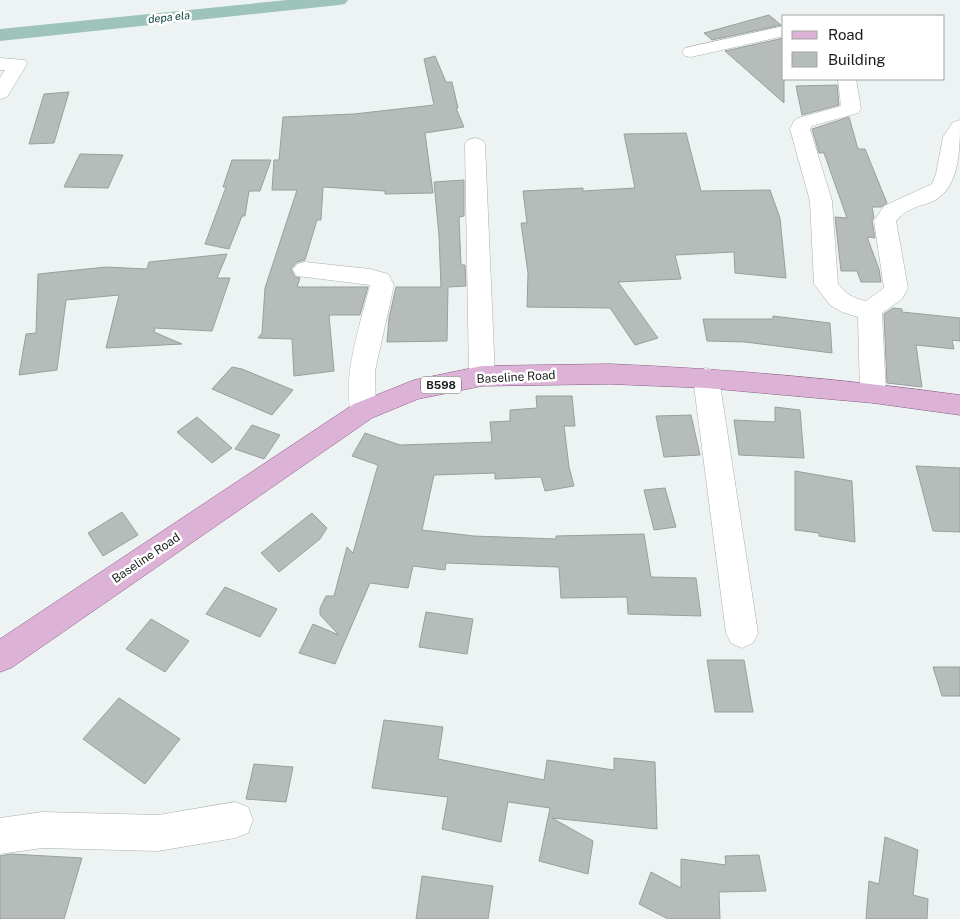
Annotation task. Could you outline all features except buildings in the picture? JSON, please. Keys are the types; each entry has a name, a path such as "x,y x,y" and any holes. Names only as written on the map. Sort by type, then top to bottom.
{"main road":[{"name":"Baseline Road","path":"0,657 364,411 414,390 482,376 610,374 706,378 873,393 960,405"}],"street":[{"path":"690,52 782,31"},
{"path":"0,64 18,64 0,93"},
{"path":"847,80 851,109 806,122 801,125 800,129 822,201 826,284 831,292 844,303 861,310 870,310 894,293 896,288 885,221 892,211 941,188 947,174 953,137 960,126"},
{"path":"475,144 482,376"},
{"path":"306,270 370,277 380,280 382,285 362,371 364,411"},
{"path":"870,310 873,393"},
{"path":"706,378 742,633"},
{"path":"0,836 42,830 158,833 235,820"}],"waterway":[{"name":"depa ela","path":"0,35 339,0"}]}
